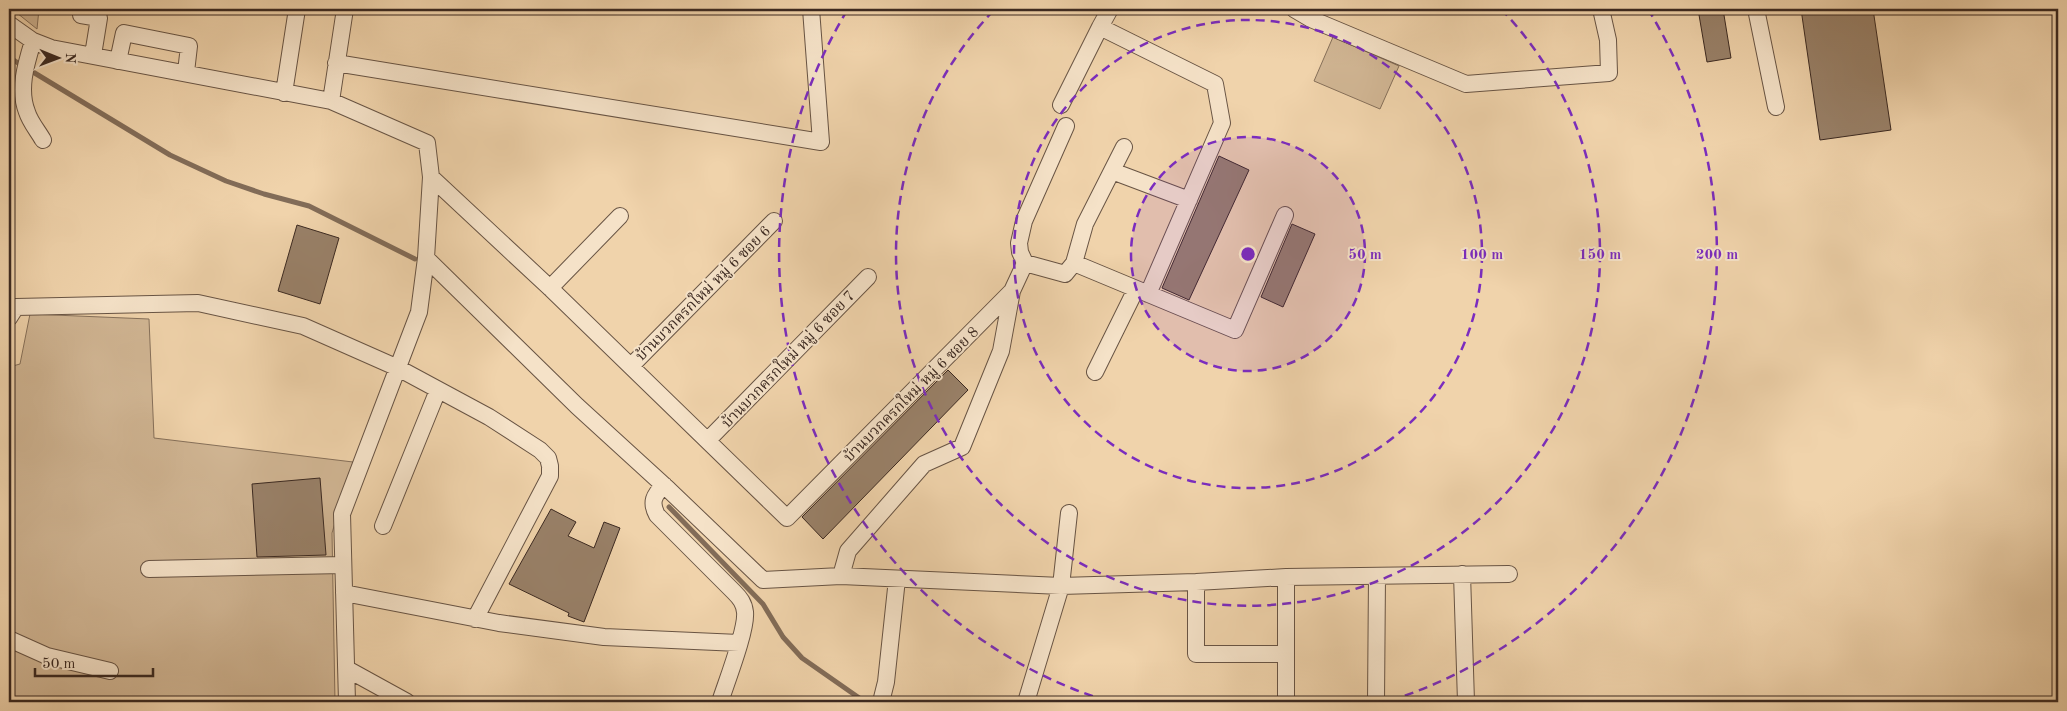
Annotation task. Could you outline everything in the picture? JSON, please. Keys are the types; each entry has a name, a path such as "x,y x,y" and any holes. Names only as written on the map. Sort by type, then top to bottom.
{"street":[{"path":"82,9 81,15 99,18 93,55"},
{"path":"284,93 297,9"},
{"path":"331,101 345,9"},
{"path":"336,64 821,142 811,9"},
{"path":"1060,104 1110,9"},
{"path":"1294,9 1311,19 1466,84 1609,73 1608,40 1600,9"},
{"path":"1756,9 1776,107"},
{"path":"9,24 33,41 51,48 186,72 331,101 428,143 431,177 426,258 418,312 342,514 347,702"},
{"path":"1095,372 1142,291 1189,200 1222,123 1215,84 1100,27"},
{"path":"118,61 124,33 189,46 186,72"},
{"path":"33,41 25,68 22,91 27,112 43,140"},
{"path":"1066,126 1024,221 1019,244 1025,263 1065,274 1074,263 1085,224 1124,147"},
{"path":"1112,171 1189,200"},
{"path":"431,177 708,440"},
{"path":"1074,263 1235,330 1285,215"},
{"path":"550,288 620,216"},
{"name":"บ้านบวกครกใหม่ หมู่ 6 ซอย 6","path":"631,366 774,221"},
{"path":"426,258 577,406 664,485 763,580 840,576 1062,586 1286,577 1509,574"},
{"name":"บ้านบวกครกใหม่ หมู่ 6 ซอย 8","path":"708,440 787,518 1012,291 1025,263"},
{"name":"บ้านบวกครกใหม่ หมู่ 6 ซอย 7","path":"708,440 868,277"},
{"path":"840,576 848,551 924,464 962,447 1002,351 1012,291"},
{"path":"11,309 198,302 303,326 398,368 489,417 540,450 548,458 550,476 476,618"},
{"path":"383,526 438,390"},
{"path":"664,485 654,495 653,507 657,515 741,600 745,614 739,643 720,702"},
{"path":"1026,702 1062,586 1069,514"},
{"path":"149,569 343,565"},
{"path":"1462,574 1466,702"},
{"path":"1376,702 1377,576"},
{"path":"1286,577 1286,702"},
{"path":"881,702 886,682 897,579"},
{"path":"1196,582 1196,654 1286,654"},
{"path":"344,593 476,618 604,637 739,643"},
{"path":"9,639 47,656 110,671"},
{"path":"347,669 407,702"}],"shaded area":[{"path":"12,9 39,9 37,29"},
{"path":"1333,37 1399,66 1380,109 1314,81"},
{"path":"30,314 149,319 154,438 353,462 332,533 335,702 9,702 9,367 20,364"}],"building":[{"path":"1698,9 1723,9 1731,58 1707,62"},
{"path":"1801,9 1873,9 1891,130 1820,140"},
{"path":"1219,156 1249,170 1189,300 1162,288"},
{"path":"1292,224 1315,234 1283,307 1261,297"},
{"path":"297,225 339,238 320,304 278,291"},
{"path":"948,370 968,390 823,539 802,517"},
{"path":"320,478 326,555 257,557 252,484"},
{"path":"551,509 576,522 568,536 594,548 604,522 620,528 584,622 568,616 569,613 509,584"}],"waterway":[{"path":"9,57 18,63"},
{"path":"33,72 170,155 226,181 309,206 415,259"},
{"path":"669,507 763,604 783,637 802,658 865,702"}]}
